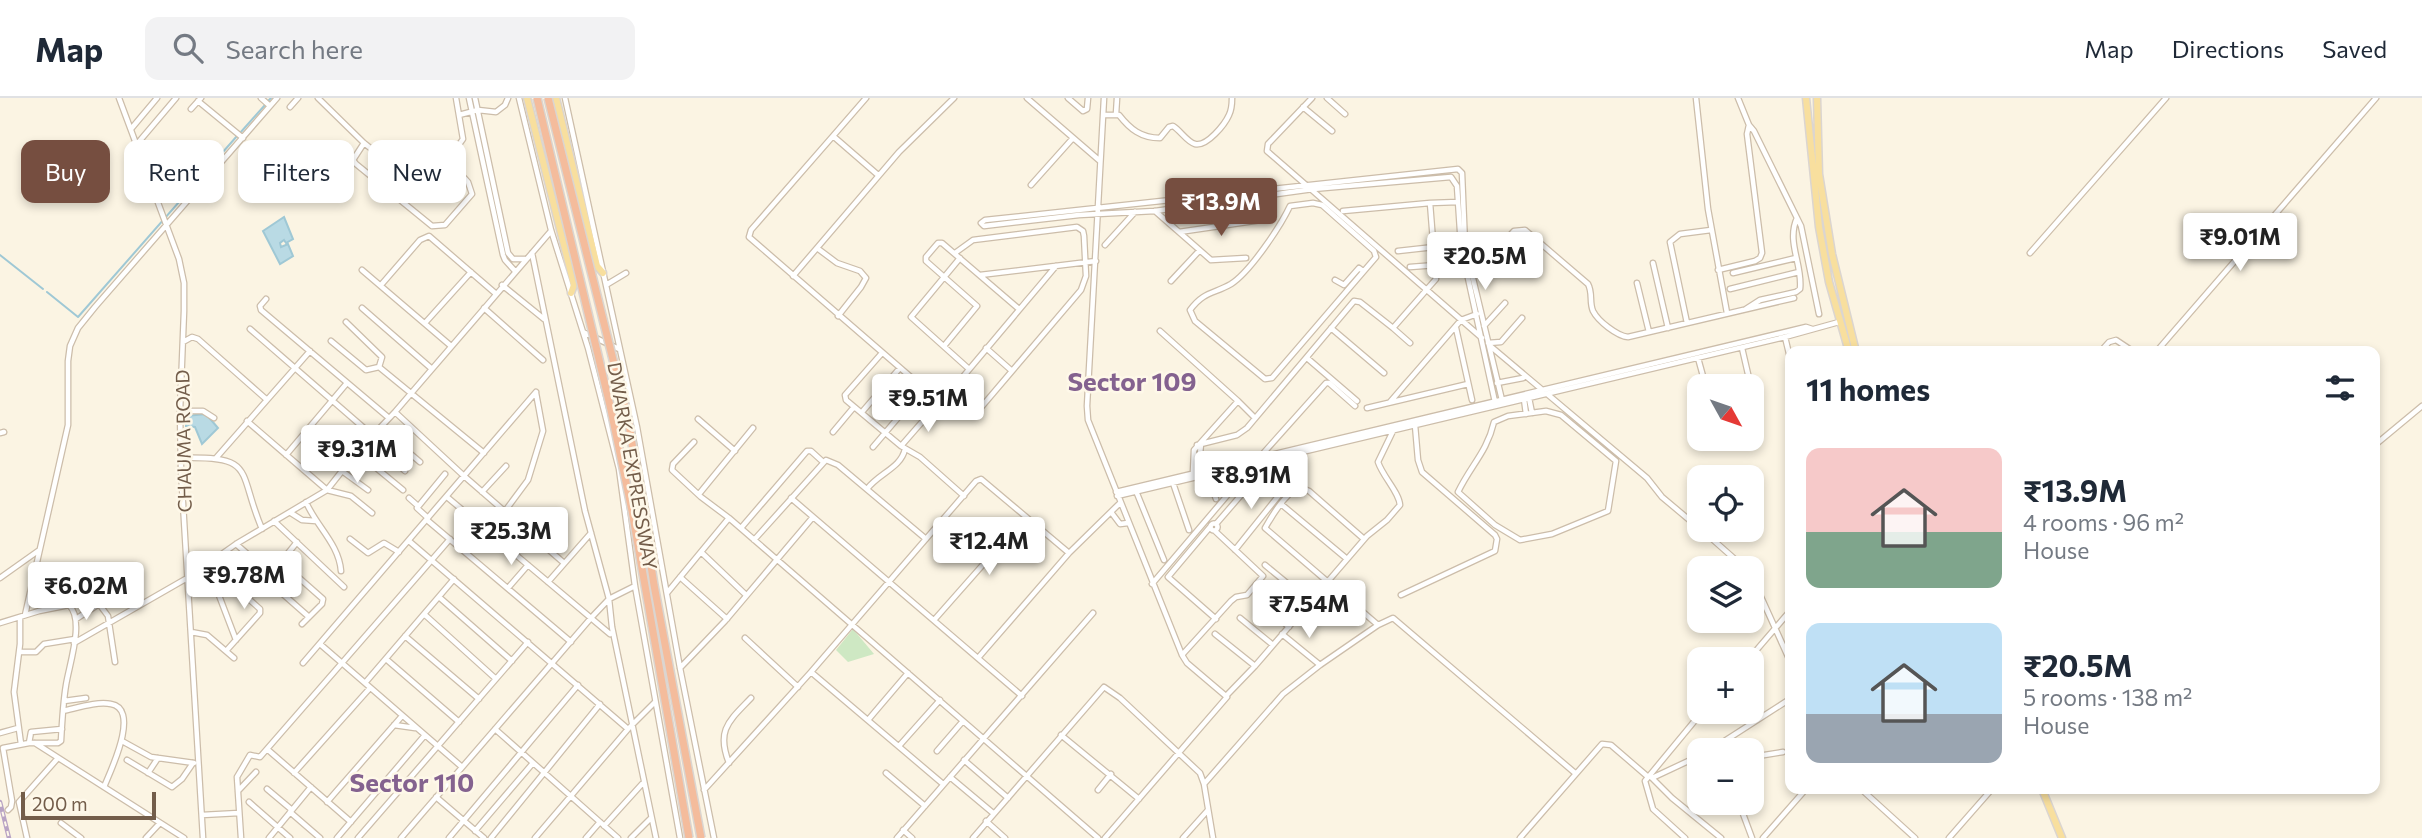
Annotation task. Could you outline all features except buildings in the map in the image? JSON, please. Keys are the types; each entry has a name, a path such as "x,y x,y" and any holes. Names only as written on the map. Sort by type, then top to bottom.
{"highway":[{"name":"DWARKA EXPRESSWAY","path":"537,98 611,410 632,511 689,838"},
{"name":"DWARKA EXPRESSWAY","path":"548,98 629,424 654,585 701,838"}],"main road":[{"path":"527,98 574,285 571,293"},
{"path":"556,98 597,266 603,273"},
{"path":"1806,98 1819,227 1839,322 1847,346"},
{"path":"1817,98 1819,174 1832,254 1855,346"},
{"path":"2044,794 2062,838"}],"street":[{"name":"CHAUMA ROAD","path":"118,98 135,140"},
{"path":"121,105 127,98"},
{"path":"131,129 157,98"},
{"path":"140,140 176,98"},
{"path":"262,98 270,106"},
{"path":"20,744 13,692 23,617 68,425 70,346 78,328 165,221 277,98"},
{"path":"290,107 298,98"},
{"path":"318,98 368,146"},
{"path":"364,143 353,160 356,164 432,226 445,225 472,194 468,182 448,160 463,139 456,98"},
{"path":"459,115 478,110 496,111 505,105 508,98"},
{"path":"519,98 551,230 610,426 619,469 635,586 680,838"},
{"path":"565,98 637,427 666,594 714,838"},
{"path":"866,98 750,234 751,240 921,388 873,447"},
{"path":"944,108 946,98"},
{"path":"793,276 878,176 954,98"},
{"path":"1027,98 1100,161"},
{"path":"1068,98 1083,111 1087,110 1088,98"},
{"path":"1104,98 1087,414 1116,494 1182,655 1187,663 1227,695"},
{"path":"1116,114 1117,98"},
{"path":"1103,115 1116,114 1122,117 1128,128 1160,138 1169,127 1174,126 1198,145 1204,143 1228,119 1232,98"},
{"path":"1312,98 1266,148 1482,338"},
{"path":"1327,98 1345,114"},
{"path":"1696,98 1712,230 1727,313"},
{"path":"1738,98 1805,238 1819,314"},
{"path":"2030,253 2166,98"},
{"path":"2161,346 2376,98"},
{"path":"191,109 200,99 243,138"},
{"path":"457,105 472,100"},
{"path":"472,100 478,110 508,253 513,259"},
{"path":"472,100 472,112 503,255 515,271"},
{"path":"1303,107 1332,131"},
{"path":"1718,270 1755,261 1762,253 1747,134 1749,125"},
{"path":"833,136 878,176"},
{"path":"1031,185 1073,138"},
{"path":"1289,191 1099,207 985,220 981,223 984,226 1079,215 1155,211 1297,190 1310,187 1458,169 1462,173 1464,238 1502,400"},
{"path":"1310,187 1451,177 1457,186 1461,246 1495,402"},
{"path":"1297,190 1299,205"},
{"path":"1289,191 1290,206 1264,248 1239,277 1229,285 1210,292 1192,307 1190,314 1262,378 1269,380 1376,255 1320,204 1290,206"},
{"path":"1343,211 1458,202"},
{"name":"CHAUMA ROAD","path":"158,203 179,258 184,283 181,458 189,577 196,763 203,838"},
{"path":"1393,328 1436,279 1430,203"},
{"path":"1105,245 1135,211"},
{"path":"1155,211 1199,251 1216,262 1246,258"},
{"path":"1745,309 1760,300 1798,291 1801,285 1793,229 1797,218"},
{"path":"1178,232 1261,220"},
{"path":"955,253 973,240 1077,228 1083,231 1086,262 1085,280 1081,290 972,415 950,394 1056,266"},
{"path":"19,652 36,652 44,644 75,641 109,624 327,490 551,230"},
{"path":"1473,276 1514,231 1525,230 1588,284 1593,311 1623,337 1633,337 1794,298"},
{"path":"1687,323 1670,242 1680,234 1712,230"},
{"path":"381,285 420,240 429,236 495,293"},
{"path":"944,346 977,306 926,261 926,257 940,243 1019,310"},
{"path":"1398,251 1434,247"},
{"path":"817,248 837,263 860,271 866,278 838,316"},
{"path":"1171,281 1199,251"},
{"path":"532,252 544,319 609,599 612,627 656,838"},
{"path":"1733,273 1796,257"},
{"path":"960,258 911,317 969,369"},
{"path":"508,264 513,259 526,259"},
{"path":"979,275 1096,261"},
{"path":"1653,263 1668,328"},
{"path":"1410,267 1436,265"},
{"path":"1335,279 1344,285 1359,268 1363,271"},
{"path":"362,270 451,346"},
{"path":"425,323 471,272"},
{"path":"1730,289 1799,272"},
{"path":"606,285 626,273"},
{"path":"1637,283 1649,332"},
{"path":"502,285 544,319"},
{"path":"266,299 260,306 261,310 389,418"},
{"path":"1199,445 1237,435 1307,358 1350,304 1357,300 1410,342"},
{"path":"1484,326 1505,303"},
{"path":"362,308 432,369"},
{"path":"484,308 543,360"},
{"path":"1390,402 1461,320 1477,314"},
{"path":"1488,344 1501,342 1522,318"},
{"path":"346,322 382,357 379,367"},
{"path":"1259,460 1268,461 1393,431 1502,400 1699,358 1839,322"},
{"path":"1456,327 1472,400"},
{"path":"1116,494 1526,398 1806,327 1812,329"},
{"path":"1331,328 1384,373"},
{"path":"250,329 332,400 405,471"},
{"path":"1160,331 1255,418"},
{"path":"583,332 620,349"},
{"path":"183,342 195,337 266,399"},
{"path":"1785,337 1787,346"},
{"path":"2105,346 2116,340 2125,346"},
{"path":"331,341 366,370 379,367"},
{"path":"1488,344 1647,478 1662,497 1687,518"},
{"path":"986,348 1012,371"},
{"path":"1742,348 1748,374"},
{"path":"216,458 310,351"},
{"path":"882,353 845,395 846,400 903,448 920,457 964,496"},
{"path":"1152,584 1326,383 1356,403 1307,358"},
{"path":"1699,358 1703,374"},
{"path":"1492,361 1506,359"},
{"path":"379,367 484,453"},
{"path":"862,412 899,369"},
{"path":"1497,383 1523,378"},
{"path":"286,455 347,383"},
{"path":"1367,408 1468,384"},
{"path":"303,663 536,392 543,431 528,480 505,511"},
{"path":"1526,398 1529,413"},
{"path":"1193,472 1192,458 1199,445 1238,401"},
{"path":"867,489 876,478 900,462 903,448 936,406"},
{"path":"2380,441 2422,406"},
{"path":"833,432 855,407"},
{"path":"180,411 203,411 214,418"},
{"path":"1546,411 1561,415 1616,461 1608,511 1552,534 1520,540 1495,525 1458,492 1489,442 1494,422 1508,416 1529,413 1546,411"},
{"path":"395,412 564,563"},
{"path":"698,419 735,451"},
{"path":"247,421 327,490 351,496 372,513"},
{"path":"1401,595 1494,551 1497,539 1422,472 1418,460 1415,424"},
{"path":"380,428 420,462"},
{"path":"699,494 753,428"},
{"path":"308,429 347,464"},
{"path":"1105,838 1346,559 1400,505 1399,498 1383,476 1378,463 1393,431"},
{"path":"694,442 671,467 1098,838"},
{"path":"1199,445 1205,473 1216,499"},
{"path":"741,528 807,451 811,451 822,461 832,461 926,539"},
{"path":"357,452 403,490"},
{"path":"181,458 216,458 241,468 262,529"},
{"path":"1259,460 1261,472"},
{"path":"754,540 822,461"},
{"path":"1235,550 1289,486 1269,470 1268,461"},
{"path":"1116,494 1193,472 1205,473 1254,464"},
{"path":"482,492 506,466"},
{"path":"1182,655 1234,598 1249,593 1263,576 1213,529 1211,524 1216,524 1261,472 1269,470"},
{"path":"342,471 368,490"},
{"path":"418,506 445,474"},
{"path":"704,790 798,687 976,481 984,479 1069,553"},
{"path":"1172,483 1189,530"},
{"path":"1364,539 1303,488 1297,487 1281,504 1266,530 1378,625"},
{"path":"1136,491 1164,560"},
{"path":"447,497 610,634"},
{"path":"409,498 450,539 571,642"},
{"path":"791,498 1022,696"},
{"path":"306,502 334,548 341,571"},
{"path":"978,657 1069,553 1120,503"},
{"path":"1281,504 1346,559"},
{"path":"1111,511 1120,524 1128,523"},
{"path":"291,513 302,520 316,521"},
{"path":"680,668 727,619 813,517"},
{"path":"935,619 1025,517"},
{"path":"666,594 729,518"},
{"path":"274,521 344,587"},
{"path":"526,530 533,521"},
{"path":"457,545 477,523"},
{"path":"1213,529 1168,577 1216,619"},
{"path":"548,582 592,533"},
{"path":"486,545 494,536"},
{"path":"350,539 368,552 384,543 399,552"},
{"path":"241,838 237,776 242,766 250,755 259,758 450,539"},
{"path":"409,541 628,729"},
{"path":"260,588 297,542"},
{"path":"1716,542 1731,556"},
{"path":"236,544 260,565"},
{"path":"0,578 39,550"},
{"path":"701,552 746,594"},
{"path":"281,562 323,599 322,604 302,624"},
{"path":"207,564 236,640"},
{"path":"508,588 527,565"},
{"path":"1265,565 1310,602"},
{"path":"211,573 223,576 260,609 260,613 226,651"},
{"path":"680,577 727,619"},
{"path":"365,683 454,579"},
{"path":"267,580 309,617"},
{"path":"401,838 591,618 609,599 635,586"},
{"path":"76,619 117,592"},
{"path":"439,597 512,661"},
{"path":"1257,599 1289,627"},
{"path":"99,604 107,614 116,662"},
{"path":"0,623 69,605 74,610 76,619 60,742 1,747 12,802 8,810"},
{"path":"1764,605 1785,651"},
{"path":"897,838 1093,613"},
{"path":"424,614 496,679"},
{"path":"1759,647 1785,616"},
{"path":"1240,618 1273,645"},
{"path":"1204,784 1279,698 1320,665 1390,619 1397,619 1575,773"},
{"path":"191,632 207,635 234,658"},
{"path":"1215,634 1255,666"},
{"path":"1282,634 1320,665"},
{"path":"405,636 479,699"},
{"path":"745,638 798,687"},
{"path":"358,838 528,642"},
{"path":"320,645 462,767"},
{"path":"386,659 459,722"},
{"path":"811,672 943,784"},
{"path":"868,720 908,673"},
{"path":"449,838 578,685"},
{"path":"973,838 1104,687 1120,698 1198,771 1204,784 1213,838"},
{"path":"294,773 370,688"},
{"path":"64,701 86,698"},
{"path":"729,763 724,745 726,725 751,698"},
{"path":"899,747 940,700"},
{"path":"535,838 628,729 656,702"},
{"path":"1730,738 1785,702"},
{"path":"63,710 107,704 117,706 124,722 122,741 104,788"},
{"path":"491,838 600,704"},
{"path":"327,802 402,716"},
{"path":"937,751 963,721"},
{"path":"1685,838 1653,809 1648,778 1692,724"},
{"path":"394,725 416,728"},
{"path":"0,733 18,728"},
{"path":"32,743 31,732 62,729"},
{"path":"495,729 618,838"},
{"path":"337,838 425,735"},
{"path":"1060,735 1139,799"},
{"path":"122,741 147,755 196,763"},
{"path":"32,743 184,838"},
{"path":"1520,838 1575,773 1605,743 1611,745 1721,838"},
{"path":"267,749 351,822"},
{"path":"1764,755 1783,752"},
{"path":"27,838 19,802 58,758"},
{"path":"148,773 158,758"},
{"path":"127,760 172,787 196,763"},
{"path":"964,760 1008,798"},
{"path":"1648,778 1687,761"},
{"path":"475,831 533,762"},
{"path":"237,794 256,772"},
{"path":"886,773 925,806"},
{"path":"1098,790 1111,774"},
{"path":"950,776 993,813"},
{"path":"586,838 643,784"},
{"path":"269,838 311,787"},
{"path":"267,789 320,838"},
{"path":"237,794 290,838"},
{"path":"1763,838 1802,794"},
{"path":"1867,794 1915,838"},
{"path":"1949,838 1988,794"},
{"path":"436,797 484,838"},
{"path":"1183,838 1208,809"},
{"path":"202,815 239,813"},
{"path":"1743,815 1752,838"},
{"path":"632,838 651,818"},
{"path":"986,821 1005,838"},
{"path":"146,838 160,822"},
{"path":"61,823 77,837"},
{"path":"903,830 912,838"},
{"path":"171,838 176,832"}],"green space":[{"path":"853,629 874,654 848,662 836,650"}],"water":[{"path":"284,217 293,239 280,243 281,247 288,244 293,256 280,264 263,231"},
{"path":"206,414 218,428 202,444 195,427 186,426 186,416"}],"waterway":[{"path":"268,101 271,98"},
{"path":"240,133 265,105"},
{"path":"47,292 78,317 237,136"},
{"path":"0,255 43,289"}],"railway":[{"path":"0,802 9,838"}],"district":[{"name":"Sector 109","path":"1132,380"},
{"name":"Sector 110","path":"412,781"}]}
